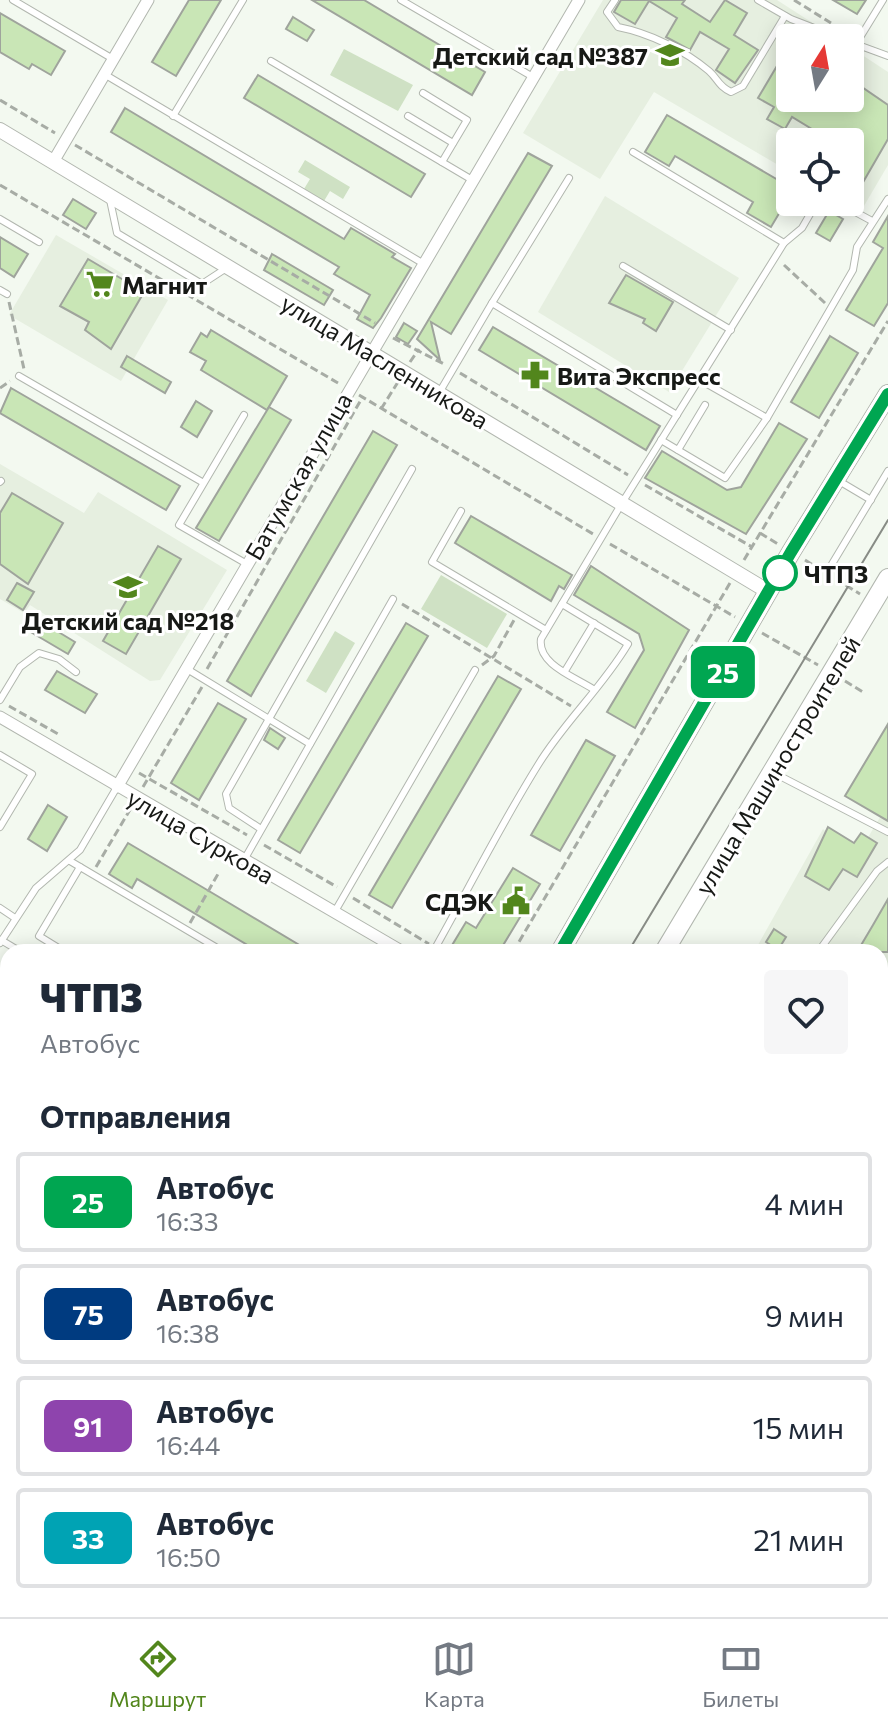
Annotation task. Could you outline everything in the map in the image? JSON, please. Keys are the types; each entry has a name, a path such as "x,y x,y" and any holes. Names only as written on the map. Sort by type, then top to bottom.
{"main road":[{"path":"566,944 769,592 888,394"},
{"name":"улица Машиностроителей","path":"669,944 888,578"}],"street":[{"path":"53,162 148,0"},
{"name":"Батумская улица","path":"117,787 579,0"},
{"name":"улица Масленникова","path":"0,130 769,592"},
{"name":"улица Суркова","path":"0,717 389,944"}],"lane":[{"path":"13,0 113,59"},
{"path":"173,116 243,0"},
{"path":"401,0 534,78"},
{"path":"615,0 607,12 618,27 639,29 711,73 721,87 731,92 743,86 785,16"},
{"path":"758,0 805,24"},
{"path":"864,27 883,0"},
{"path":"864,47 888,56"},
{"path":"271,61 474,181"},
{"path":"104,74 424,265"},
{"path":"423,93 467,120 442,162"},
{"path":"408,116 453,143"},
{"path":"633,152 784,243"},
{"path":"439,394 569,178"},
{"path":"110,196 117,233 202,284 229,267"},
{"path":"661,440 725,478 767,418 853,270 857,247 887,201"},
{"path":"593,689 544,659 539,649 546,630 784,243 802,228 809,216"},
{"path":"863,216 872,221"},
{"path":"0,219 39,242"},
{"path":"623,266 731,330"},
{"path":"0,290 7,294"},
{"path":"492,303 677,415"},
{"path":"19,376 202,482"},
{"path":"700,380 767,418"},
{"path":"678,450 705,405"},
{"path":"244,415 179,525 247,564"},
{"path":"261,829 229,808 226,794 412,469"},
{"path":"832,564 888,471"},
{"path":"836,479 871,500"},
{"path":"461,511 432,562 546,630"},
{"path":"243,861 393,599"},
{"path":"437,944 539,763 581,712 593,689 605,683 628,644 562,604"},
{"path":"565,671 594,623"},
{"path":"0,700 20,667 39,653 59,659 76,672"},
{"path":"187,669 310,744"},
{"path":"334,913 475,670"},
{"path":"0,755 32,774 0,827"},
{"path":"771,771 888,832"},
{"path":"1,942 36,888 70,861 117,787"},
{"path":"70,861 210,944"},
{"path":"824,944 877,871 888,862"},
{"path":"52,944 39,936 80,867"},
{"path":"0,908 15,918"}],"path":[{"path":"794,0 832,24"},
{"path":"776,258 831,308"},
{"path":"7,294 26,381"},
{"path":"518,944 888,321"},
{"path":"0,388 19,376"},
{"path":"92,874 206,681 206,671 362,398"},
{"path":"393,599 494,656 581,712"},
{"path":"717,606 863,692"},
{"path":"475,670 494,656 518,613"},
{"path":"0,700 68,740"},
{"path":"130,767 346,893 425,944"},
{"path":"186,930 218,874"}],"shaded area":[{"name":"Детский сад №387","path":"603,0 777,0 814,24 776,24 776,112 864,112 864,56 888,72 888,165 864,206 864,128 776,128 776,164 654,92 600,179 523,133"},
{"path":"605,196 739,278 669,392 538,312"},
{"path":"56,235 168,300 121,381 9,315"},
{"name":"Детский сад №218","path":"0,464 84,513 98,492 227,570 160,680 150,681 30,605 24,613 0,599"},
{"path":"888,804 888,944 758,944 823,829 855,859"}],"green space":[{"path":"344,49 413,85 398,111 330,75"},
{"path":"305,160 350,187 343,199 330,191 324,201 304,189 310,179 298,172"},
{"path":"441,575 507,614 487,648 421,609"},
{"path":"335,631 355,643 326,693 306,681"}],"building":[{"path":"189,0 221,0 176,76 152,62"},
{"path":"312,0 364,0 485,72 472,95"},
{"path":"621,0 685,0 682,4 710,22 725,0 747,13 734,35 758,50 735,83 716,70 729,49 700,32 690,50 666,37 677,18 649,1 635,24 614,12"},
{"path":"833,0 866,0 857,14"},
{"path":"0,13 65,51 51,75 32,64 29,69 0,52"},
{"path":"293,17 314,30 307,41 286,29"},
{"path":"776,68 776,112 864,112 864,89 888,105 888,139 864,181 864,128 810,128 792,117 783,128 767,119 774,107 758,98"},
{"path":"258,75 425,174 411,197 244,98"},
{"path":"125,108 344,239 351,228 395,254 392,257 411,268 373,328 357,319 370,295 334,274 339,267 111,132"},
{"path":"667,115 776,179 778,216 771,227 747,213 753,202 675,156 669,166 645,152"},
{"path":"528,153 552,166 451,334 431,322 440,360 417,339"},
{"path":"73,199 96,213 86,229 63,215"},
{"path":"826,216 843,219 830,241 816,233"},
{"path":"888,216 888,303 874,326 846,310 883,248 873,242"},
{"path":"0,237 28,254 14,277 0,268"},
{"path":"272,254 333,290 324,305 264,270"},
{"path":"88,259 144,292 111,349 85,330 89,322 60,306"},
{"path":"626,275 673,302 656,331 643,323 645,319 609,303"},
{"path":"404,323 417,331 408,344 396,337"},
{"path":"493,327 660,426 646,450 479,350"},
{"path":"211,330 287,376 267,410 201,370 206,361 190,352 201,333 207,337"},
{"path":"830,336 858,353 819,418 791,402"},
{"path":"127,356 171,382 165,393 121,367"},
{"path":"11,388 180,486 166,510 0,413"},
{"path":"196,401 212,411 197,437 181,427"},
{"path":"269,407 291,420 219,541 196,528"},
{"path":"779,423 807,439 746,534 645,478 662,451 727,490 741,487"},
{"path":"373,431 397,445 251,696 227,681"},
{"path":"12,493 63,523 28,584 0,564 0,513"},
{"path":"471,516 572,575 564,589 559,586 551,601 455,543"},
{"path":"158,546 181,559 126,654 103,641"},
{"path":"591,566 689,630 635,728 607,712 644,650 639,634 574,595"},
{"path":"17,583 34,592 23,610 7,600"},
{"path":"37,619 75,642 68,654 29,631"},
{"path":"406,623 428,636 300,853 278,840"},
{"path":"57,671 97,694 85,713 45,690"},
{"path":"498,676 521,689 392,908 369,895"},
{"path":"218,703 246,719 199,800 171,783"},
{"path":"888,724 888,821 845,796"},
{"path":"270,728 285,738 278,749 264,740"},
{"path":"586,740 615,756 560,851 531,835"},
{"path":"48,805 67,817 47,851 28,839"},
{"path":"828,827 854,843 861,833 877,843 857,877 843,869 829,890 805,876"},
{"path":"128,843 298,944 246,944 137,879 132,888 109,874"},
{"path":"513,868 540,884 504,944 453,944 466,922 476,928"},
{"path":"888,899 888,944 862,944"},
{"path":"774,929 786,937 782,944 766,942"}],"tram line":[{"path":"633,944 888,520"}],"bus line":[{"name":"25","path":"565,944 791,552 888,394"}],"place":[{"name":"Детский сад №387","path":"670,55"},
{"name":"Магнит","path":"100,284"},
{"name":"Вита Экспресс","path":"535,375"},
{"name":"ЧТПЗ","path":"780,573"},
{"name":"Детский сад №218","path":"128,587"},
{"name":"СДЭК","path":"516,901"}]}
